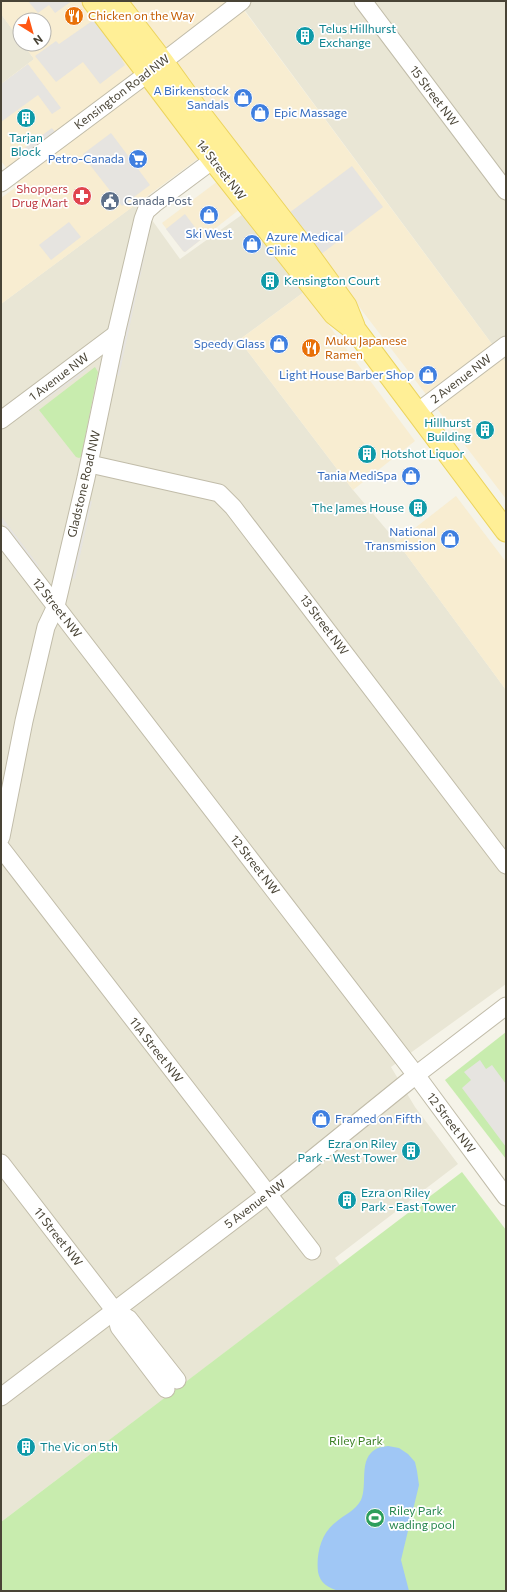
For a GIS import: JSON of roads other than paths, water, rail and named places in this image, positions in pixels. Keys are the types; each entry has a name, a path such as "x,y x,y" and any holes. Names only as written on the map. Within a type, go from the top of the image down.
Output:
{"main road":[{"name":"14 Street NW","path":"93,1 155,68 199,112 304,248 346,306 357,332 416,413 506,531"},
{"name":"14 Street NW","path":"116,1 155,68 213,160 334,314 357,332"}],"street":[{"name":"Kensington Road NW","path":"2,180 155,68 242,1"},
{"name":"15 Street NW","path":"363,1 506,191"},
{"name":"Gladstone Road NW","path":"1,837 24,721 45,633 56,606 90,464 116,334 143,219 146,211 213,160"},
{"name":"1 Avenue NW","path":"1,420 116,334"},
{"name":"2 Avenue NW","path":"416,413 506,345"},
{"name":"13 Street NW","path":"90,464 219,493 233,507 506,865"},
{"name":"12 Street NW","path":"1,535 416,1075 506,1196"},
{"name":"11A Street NW","path":"1,848 312,1251"},
{"name":"5 Avenue NW","path":"1,1398 268,1194 416,1075 506,1006"},
{"name":"11 Street NW","path":"1,1163 115,1311 129,1319 171,1385"}],"water":[{"name":"Riley Park wading pool","path":"388,1446 399,1448 408,1454 415,1462 417,1471 419,1485 401,1560 409,1591 335,1590 328,1587 323,1582 318,1572 319,1551 323,1538 339,1519 359,1504 363,1494 365,1465 370,1453 377,1448"}],"place":[{"name":"Chicken on the Way","path":"74,16"},
{"name":"Telus Hillhurst Exchange","path":"305,36"},
{"name":"A Birkenstock Sandals","path":"243,98"},
{"name":"Epic Massage","path":"260,113"},
{"name":"Tarjan Block","path":"26,118"},
{"name":"Petro-Canada","path":"138,159"},
{"name":"Shoppers Drug Mart","path":"82,196"},
{"name":"Canada Post","path":"110,201"},
{"name":"Ski West","path":"209,215"},
{"name":"Azure Medical Clinic","path":"252,244"},
{"name":"Kensington Court","path":"270,281"},
{"name":"Speedy Glass","path":"279,344"},
{"name":"Muku Japanese Ramen","path":"311,348"},
{"name":"Light House Barber Shop","path":"428,375"},
{"name":"Hillhurst Building","path":"485,430"},
{"name":"Hotshot Liquor","path":"367,454"},
{"name":"Tania MediSpa","path":"411,476"},
{"name":"The James House","path":"418,508"},
{"name":"National Transmission","path":"450,539"},
{"name":"Framed on Fifth","path":"321,1119"},
{"name":"Ezra on Riley Park - West Tower","path":"411,1151"},
{"name":"Ezra on Riley Park - East Tower","path":"347,1200"},
{"name":"The Vic on 5th","path":"26,1447"},
{"name":"Riley Park wading pool","path":"375,1518"}],"park label":[{"name":"Riley Park","path":"356,1441"}]}
